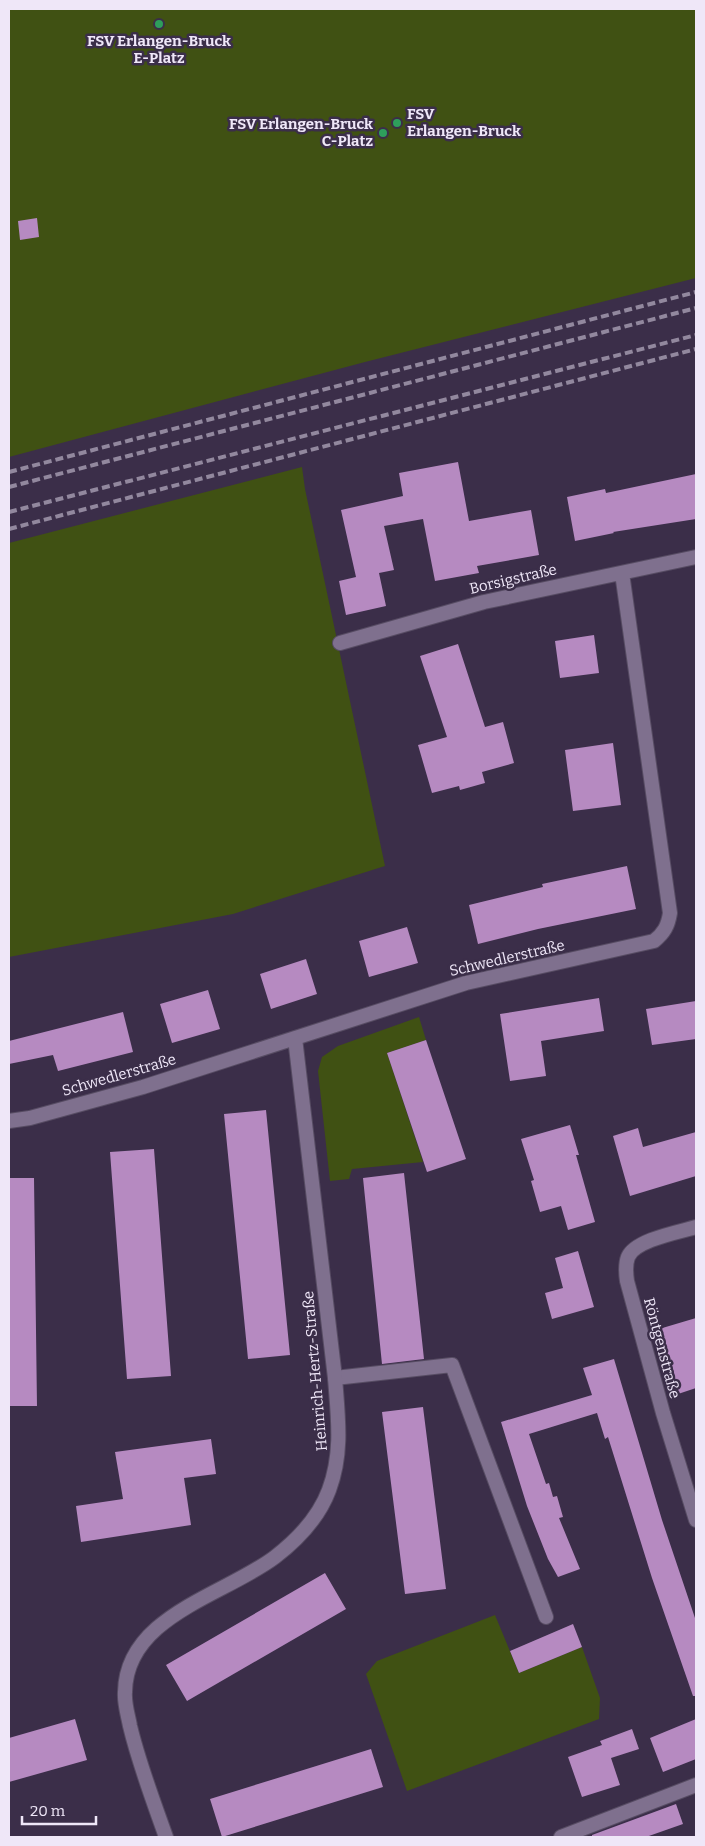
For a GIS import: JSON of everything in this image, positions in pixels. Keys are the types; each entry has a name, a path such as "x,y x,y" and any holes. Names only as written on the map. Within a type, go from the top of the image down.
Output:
{"street":[{"name":"Borsigstraße","path":"340,643 484,602 696,557"},
{"name":"Schwedlerstraße","path":"9,1121 30,1118 143,1087 466,983 654,940 666,929 670,913 622,572"},
{"name":"Heinrich-Hertz-Straße","path":"166,1837 137,1752 126,1708 125,1682 131,1662 139,1647 158,1626 274,1558 308,1526 329,1491 338,1459 340,1434 335,1378 295,1038"},
{"name":"Röntgenstraße","path":"696,1227 639,1245 628,1256 626,1272 662,1413 696,1520"},
{"path":"335,1378 452,1365 546,1618"},
{"path":"561,1837 696,1785"}],"green space":[{"name":"FSV Erlangen-Bruck","path":"9,9 696,9 696,278 365,362 9,457"},
{"path":"302,467 305,489 385,866 233,914 9,957 9,543"},
{"path":"419,1017 426,1040 387,1053 423,1162 352,1169 349,1179 330,1181 318,1071 322,1057 338,1046"},
{"path":"495,1615 519,1673 582,1647 600,1698 599,1719 407,1791 366,1674 377,1661"}],"building":[{"path":"37,218 39,237 20,240 18,221"},
{"path":"458,462 469,521 531,510 539,555 477,566 479,573 435,581 423,519 384,526 394,570 379,573 386,606 346,615 339,581 356,577 341,510 403,496 399,473"},
{"path":"696,474 696,519 613,532 575,541 567,497 605,489 606,493"},
{"path":"594,635 599,673 560,678 555,641"},
{"path":"458,644 485,727 503,722 514,763 482,772 485,783 460,790 459,786 432,793 418,745 447,737 420,656"},
{"path":"613,743 621,805 573,811 565,750"},
{"path":"627,866 636,909 538,929 478,944 469,905 543,887 542,884"},
{"path":"407,927 418,963 369,977 359,941"},
{"path":"306,959 317,994 271,1009 260,974"},
{"path":"208,990 220,1029 172,1043 160,1004"},
{"path":"599,998 604,1031 541,1041 546,1076 510,1081 500,1014"},
{"path":"696,1001 696,1039 652,1045 646,1009"},
{"path":"123,1012 133,1052 58,1071 53,1055 9,1064 9,1041"},
{"path":"426,1040 466,1159 427,1172 387,1053"},
{"path":"266,1110 290,1355 248,1359 224,1114"},
{"path":"570,1125 579,1155 576,1155 595,1222 568,1230 561,1206 540,1212 531,1181 534,1180 521,1139"},
{"path":"638,1128 643,1147 696,1132 696,1176 630,1196 613,1136"},
{"path":"154,1149 171,1376 127,1379 110,1152"},
{"path":"404,1173 424,1359 382,1364 363,1178"},
{"path":"9,1178 34,1178 37,1406 9,1406"},
{"path":"578,1251 594,1307 552,1319 545,1293 563,1288 555,1258"},
{"path":"696,1318 696,1388 678,1394 659,1329"},
{"path":"614,1359 662,1520 696,1621 696,1696 693,1696 652,1578 608,1437 605,1439 597,1413 529,1434 546,1484 549,1483 553,1497 557,1496 563,1517 559,1518 580,1569 558,1577 548,1559 527,1506 501,1422 592,1395 583,1368"},
{"path":"423,1407 446,1589 405,1594 382,1412"},
{"path":"211,1439 216,1474 184,1478 191,1525 81,1542 76,1506 123,1499 115,1452"},
{"path":"325,1573 346,1609 187,1701 166,1665"},
{"path":"573,1624 582,1647 519,1673 510,1651"},
{"path":"75,1719 87,1760 9,1782 9,1738"},
{"path":"696,1719 696,1759 663,1772 650,1738"},
{"path":"632,1729 639,1749 611,1758 620,1785 582,1797 568,1757 602,1745 600,1741"},
{"path":"371,1749 383,1787 222,1837 210,1799"},
{"path":"676,1804 683,1824 646,1837 592,1837 592,1835"}],"railway":[{"path":"9,472 696,292"},
{"path":"9,487 696,308"},
{"path":"9,512 696,335"},
{"path":"9,529 696,349"}],"place":[{"name":"FSV Erlangen-Bruck E-Platz","path":"159,24"},
{"name":"FSV Erlangen-Bruck","path":"397,123"},
{"name":"FSV Erlangen-Bruck C-Platz","path":"383,133"}]}
